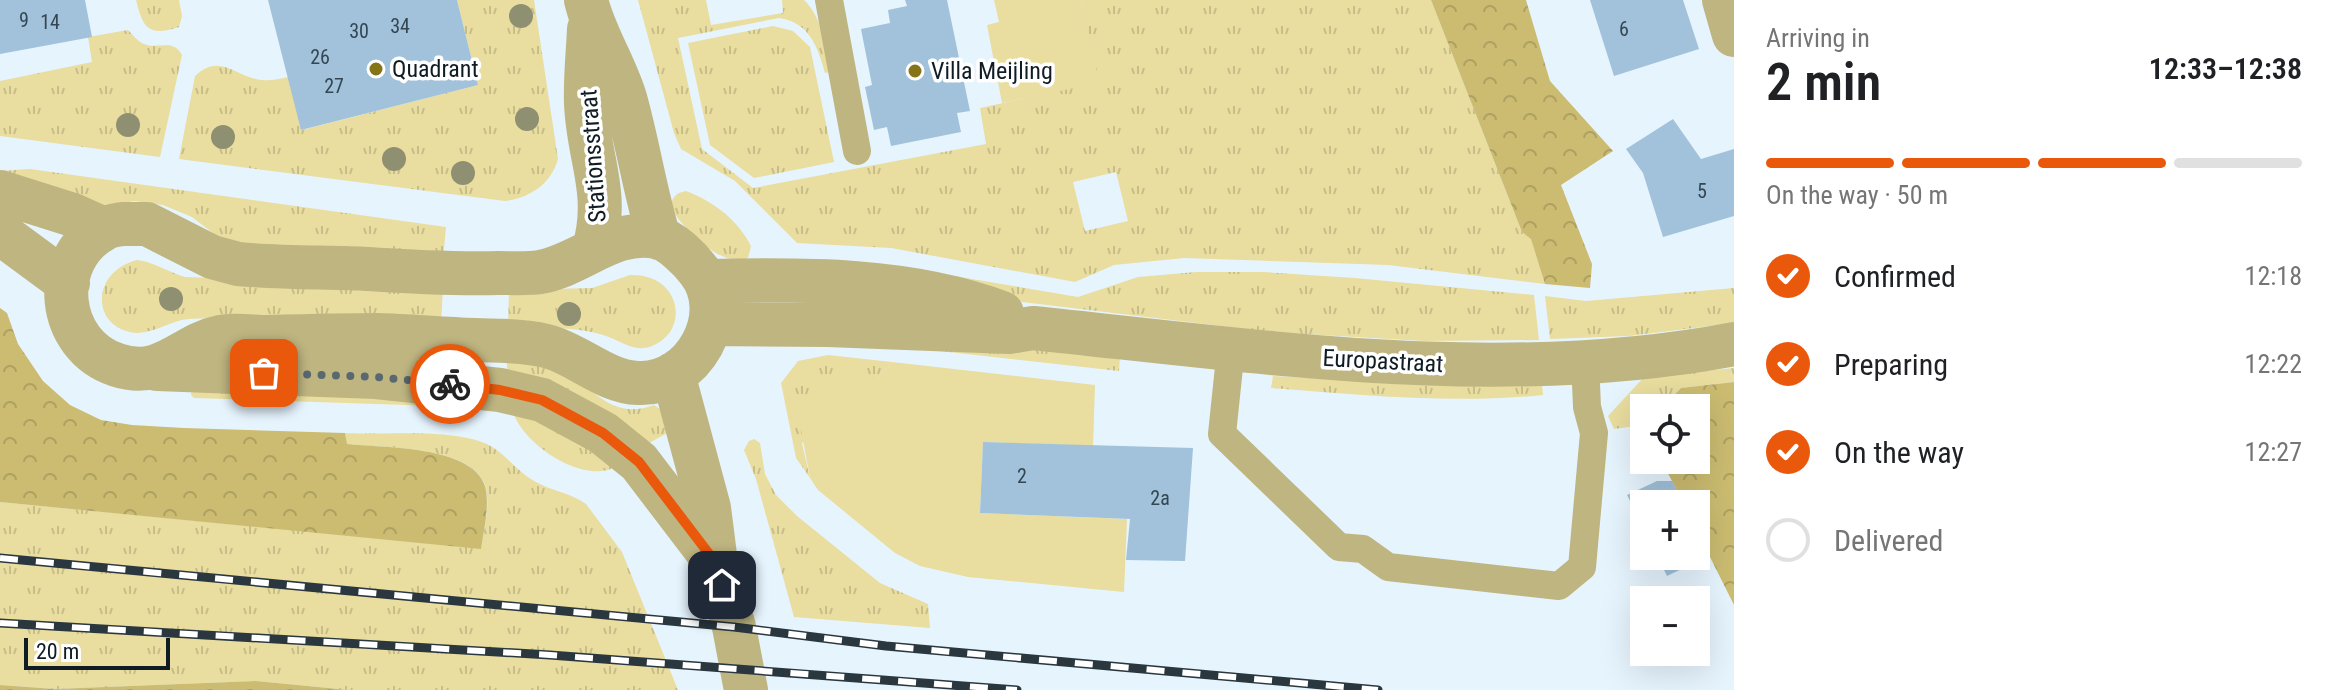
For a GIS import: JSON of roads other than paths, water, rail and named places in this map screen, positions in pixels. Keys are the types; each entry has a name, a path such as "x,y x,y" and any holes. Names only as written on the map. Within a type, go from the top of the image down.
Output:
{"street":[{"path":"1724,0 1734,35"},
{"name":"Stationsstraat","path":"588,7 624,97 659,238"},
{"name":"Stationsstraat","path":"588,7 586,104 599,182 601,223 594,249"},
{"path":"0,192 73,215 104,229"},
{"path":"152,369 219,337 378,335 546,345 617,380 636,384 658,383 695,355 706,339 714,307 707,281 692,262 659,238 624,238 594,249 571,264 539,272 453,274 238,264 212,257 147,224 123,224 104,229 77,255 68,283 70,323 81,341 100,357 118,366 152,369 376,377 500,390 542,400 603,433 639,462 716,563"},
{"path":"0,233 68,283"},
{"name":"Europastraat","path":"707,281 830,282 913,290 988,308 1033,328"},
{"name":"Europastraat","path":"711,324 1009,332 1033,328 1290,355 1448,365 1585,361 1692,352 1734,344"},
{"path":"673,374 709,508 716,563 734,627 746,690"}],"lane":[{"path":"829,0 857,151"},
{"path":"1231,348 1222,434 1339,547 1363,549 1388,567 1559,586 1582,567 1594,433 1587,407 1585,361"}],"railway":[{"path":"0,558 734,627 886,646 1378,690"},
{"path":"0,623 550,655 1017,690"}],"place":[{"name":"Quadrant","path":"376,69"},
{"name":"Villa Meijling","path":"915,71"}]}
